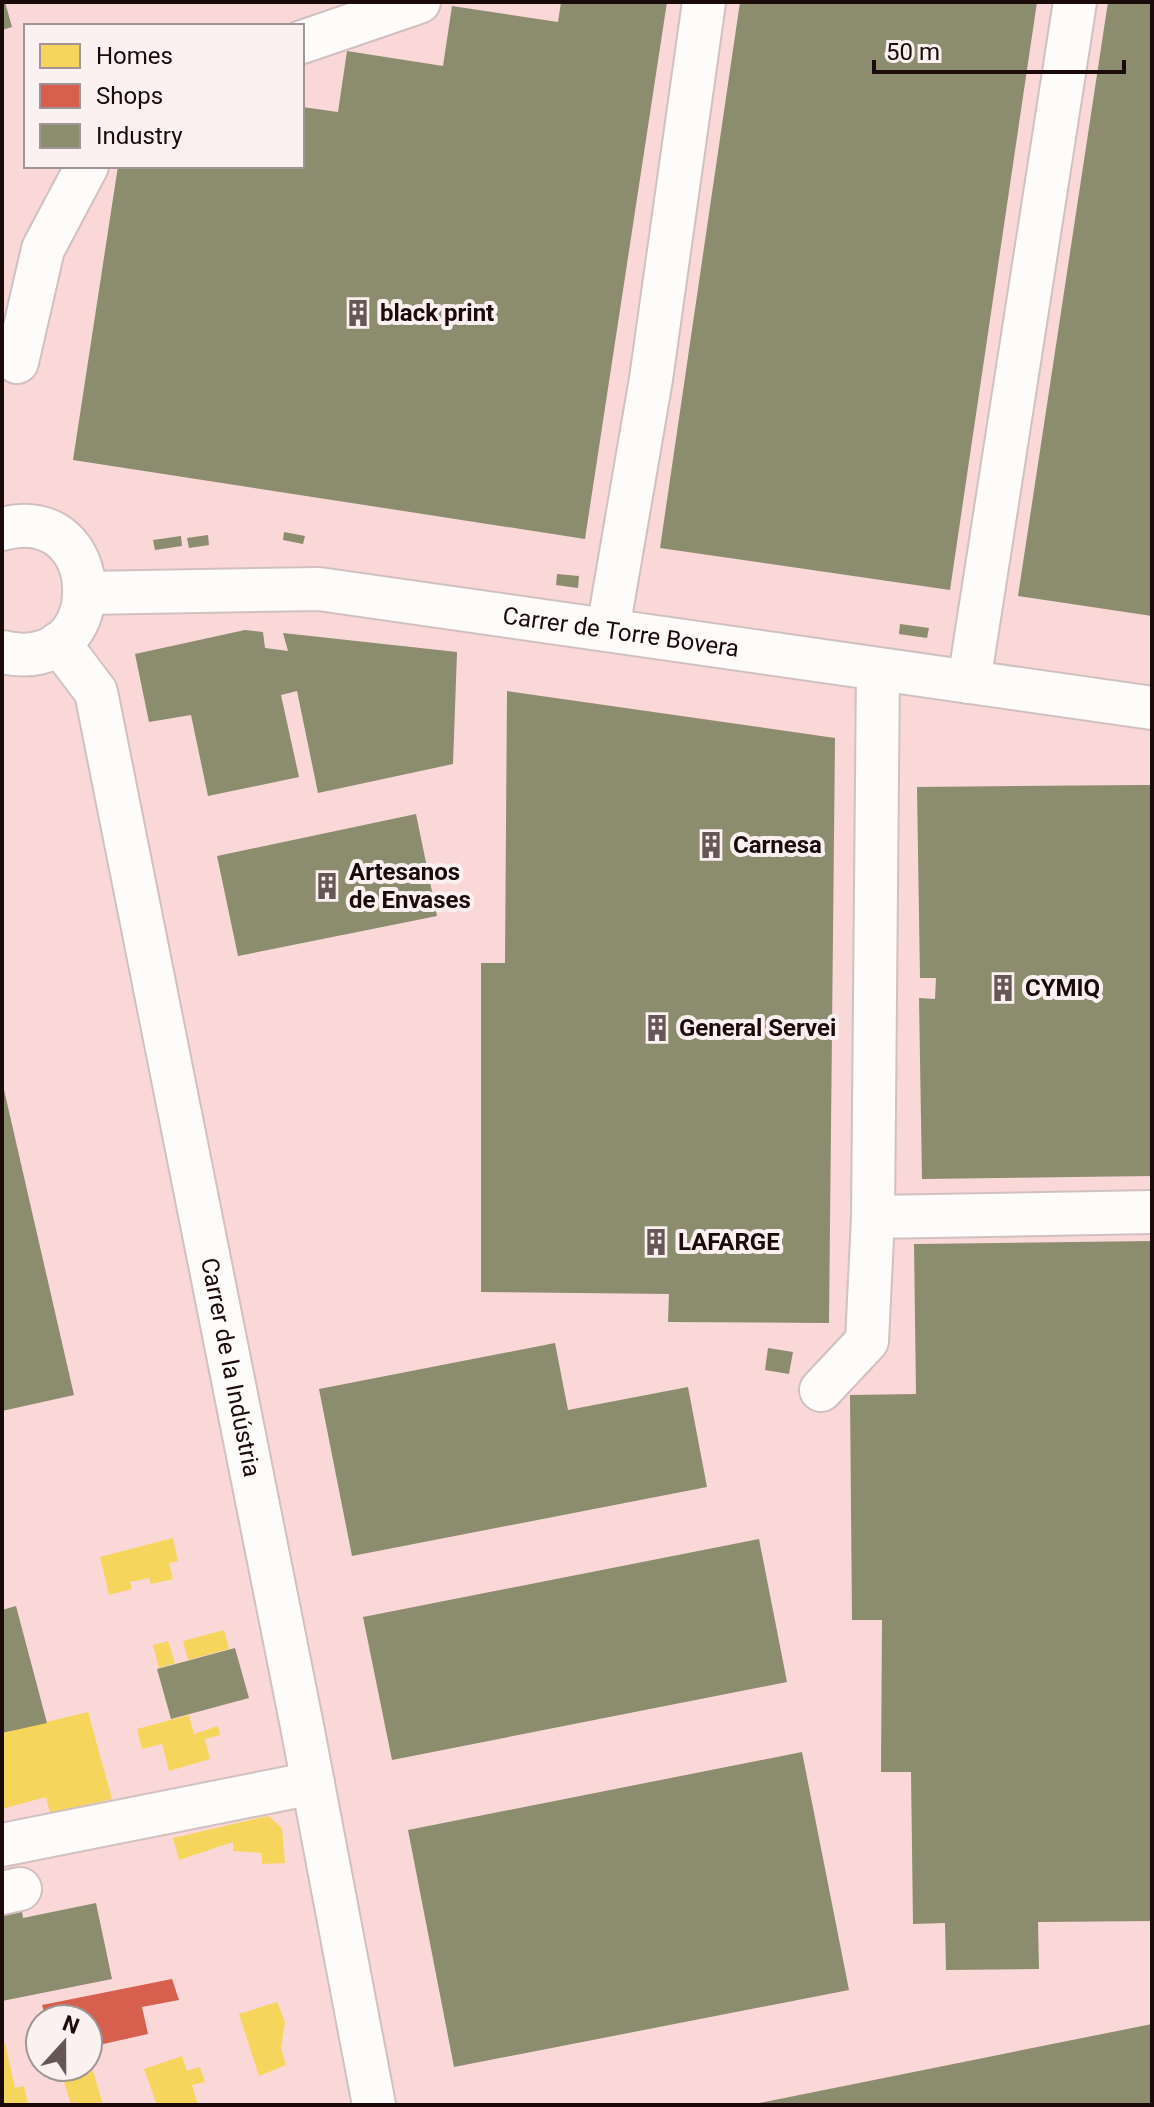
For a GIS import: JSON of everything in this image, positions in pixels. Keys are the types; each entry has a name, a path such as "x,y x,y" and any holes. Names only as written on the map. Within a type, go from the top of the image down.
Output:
{"street":[{"path":"304,41 419,2"},
{"path":"608,629 651,379 704,2"},
{"path":"969,682 1075,2"},
{"path":"17,362 43,249 86,168"},
{"path":"2,529 33,527 55,535 78,560 86,593 81,616 59,643 27,655 2,652"},
{"name":"Carrer de Torre Bovera","path":"86,593 319,589 1152,708"},
{"name":"Carrer de la Indústria","path":"59,643 96,692 374,2105"},
{"path":"821,1390 867,1341 873,1217 878,669"},
{"path":"873,1217 1152,1212"},
{"path":"2,1845 313,1783"}],"shaded area":[{"path":"2,2 1152,2 1152,2105 2,2105"}],"building: Homes":[{"path":"173,1538 178,1561 169,1563 173,1579 151,1584 149,1578 130,1582 132,1589 109,1595 100,1557"},
{"path":"224,1630 229,1649 188,1660 183,1641"},
{"path":"168,1641 175,1663 159,1668 153,1645"},
{"path":"88,1712 112,1799 50,1813 46,1797 2,1809 2,1733"},
{"path":"189,1715 194,1734 218,1726 220,1735 205,1739 210,1759 169,1771 162,1744 142,1749 137,1729"},
{"path":"268,1816 282,1828 285,1863 262,1864 262,1853 233,1851 233,1842 179,1860 173,1838"},
{"path":"277,2002 285,2022 281,2048 286,2065 259,2076 239,2014"},
{"path":"5,2043 15,2088 24,2086 28,2105 2,2105 2,2044"},
{"path":"182,2056 187,2071 200,2067 205,2082 192,2085 198,2105 157,2105 144,2069"},
{"path":"64,2083 97,2083 103,2105 71,2105"}],"building: Shops":[{"path":"172,1979 179,2000 142,2007 148,2034 104,2044 104,2003 52,2003"}],"building: Industry":[{"path":"2,2 5,2 12,27 2,30"},
{"name":"black print","path":"561,2 667,2 585,539 73,460 118,168 304,168 304,107 338,112 347,51 443,66 452,6 558,22"},
{"path":"740,2 1037,2 950,590 660,548"},
{"path":"1108,2 1152,2 1152,616 1018,596"},
{"path":"284,532 305,536 303,544 283,540"},
{"path":"208,535 209,545 189,548 187,538"},
{"path":"181,536 182,546 155,550 153,540"},
{"path":"557,574 579,576 578,588 556,585"},
{"path":"900,624 929,628 927,638 899,634"},
{"path":"245,630 263,632 265,648 288,651 283,633 457,652 453,764 318,793 297,691 281,695 299,777 208,796 191,715 149,722 135,654"},
{"path":"507,691 835,738 829,1323 668,1322 669,1294 481,1292 481,963 505,963"},
{"name":"CYMIQ","path":"1152,785 1152,1176 922,1179 919,998 935,999 936,978 920,978 917,787"},
{"name":"Artesanos de Envases","path":"416,814 437,916 238,956 217,856"},
{"path":"2,1081 74,1395 2,1411"},
{"path":"1152,1241 1152,1921 1038,1922 1039,1969 946,1970 945,1923 913,1924 911,1772 881,1772 882,1620 852,1620 850,1395 916,1394 914,1244"},
{"path":"555,1343 568,1410 688,1387 707,1487 352,1556 319,1389"},
{"path":"768,1348 793,1352 789,1374 765,1370"},
{"path":"759,1539 787,1682 392,1760 363,1617"},
{"path":"16,1606 47,1723 2,1733 2,1610"},
{"path":"235,1648 249,1698 171,1719 157,1669"},
{"path":"802,1752 849,1990 454,2067 408,1830"},
{"path":"96,1903 112,1979 2,2001 2,1915 22,1911 23,1918"},
{"path":"1152,2024 1152,2105 754,2105 754,2104"}],"place":[{"name":"black print","path":"358,313"},
{"name":"Carnesa","path":"711,845"},
{"name":"Artesanos de Envases","path":"327,886"},
{"name":"CYMIQ","path":"1003,988"},
{"name":"General Servei","path":"657,1028"},
{"name":"LAFARGE","path":"656,1242"}]}
